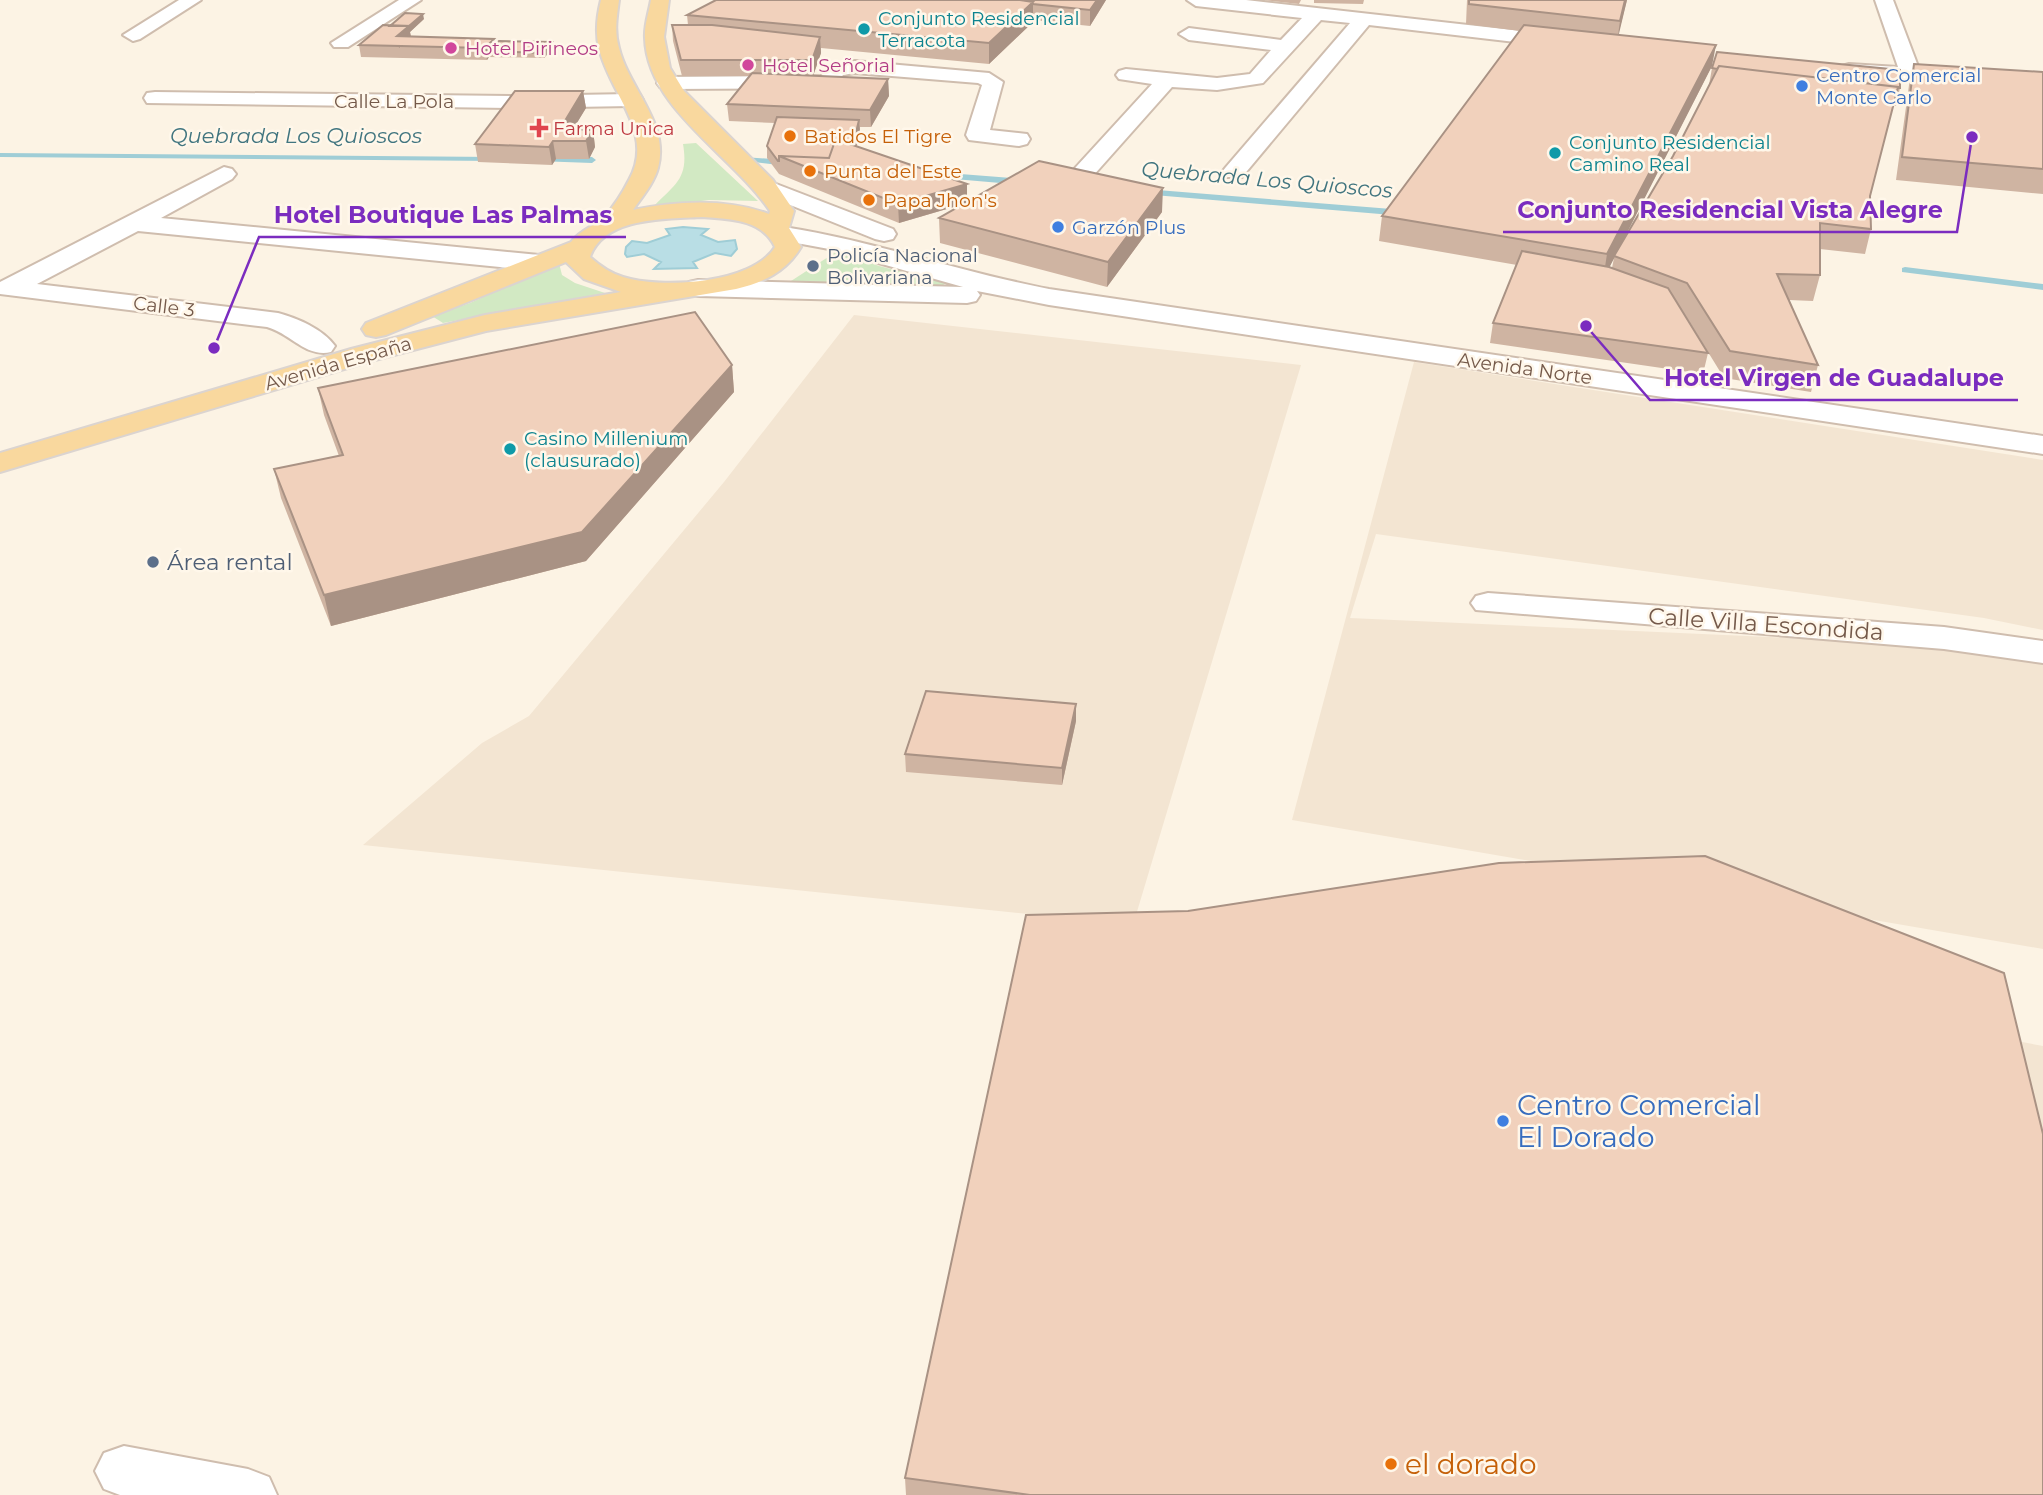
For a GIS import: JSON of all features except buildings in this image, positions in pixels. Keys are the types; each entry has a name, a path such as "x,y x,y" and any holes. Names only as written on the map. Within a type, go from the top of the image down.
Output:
{"main road":[{"path":"610,0 606,12 609,56 649,137 647,167 612,224"},
{"path":"578,247 577,259 584,270 600,279 642,288 691,289 733,282 761,272 780,260 788,247 781,231 782,211 771,189 692,118 667,83 657,58 655,39 655,17 660,0"},
{"path":"612,224 639,216 702,209 759,218 781,231"},
{"name":"Avenida España","path":"0,441 394,324 578,247 590,235 612,224"},
{"name":"Avenida España","path":"0,463 361,355 485,323 691,289"}],"street":[{"path":"133,35 192,0"},
{"path":"341,43 412,0"},
{"path":"1196,0 1591,44"},
{"path":"1884,0 1910,75"},
{"path":"1126,75 1224,84 1256,79 1316,14"},
{"path":"1234,172 1363,20"},
{"path":"1189,34 1284,46"},
{"path":"667,83 823,82 829,80 836,70 855,67 982,77 993,82 977,135 1019,139"},
{"path":"1835,69 2043,84"},
{"path":"1084,172 1167,80"},
{"name":"Calle La Pola","path":"155,98 342,110 637,110"},
{"path":"148,119 321,118 342,110"},
{"path":"4,288 224,174"},
{"path":"771,189 853,224 1000,275 1049,297"},
{"path":"134,223 539,263"},
{"name":"Avenida Norte","path":"781,231 978,283 1049,297 2043,445"},
{"name":"Calle 3","path":"4,288 268,319 287,324 321,346"},
{"name":"Avenida Norte","path":"691,289 1049,297"},
{"name":"Calle Villa Escondida","path":"1488,603 1944,638 2043,652"},
{"path":"124,1471 248,1495"}],"shaded area":[{"path":"854,315 1301,365 1133,925 363,845 482,743 529,716 724,482"},
{"path":"1414,362 2043,460 2043,630 1984,618 1376,534 1350,618 1986,647 2043,661 2043,949 1292,820"},
{"path":"2017,1041 2043,1046 2043,1201"}],"green space":[{"path":"696,143 758,201 709,200 653,207 674,186 682,173 683,144"},
{"path":"839,250 879,266 946,283 941,287 791,281"},
{"path":"559,263 562,275 575,283 605,293 443,323 432,316 470,303"}],"water":[{"path":"666,229 708,229 701,235 718,242 735,240 737,249 731,256 715,253 693,262 697,268 654,269 661,262 644,254 627,257 625,254 626,247 632,241 647,243 670,235"}],"waterway":[{"name":"Quebrada Los Quioscos","path":"0,155 496,159"},
{"name":"Quebrada Los Quioscos","path":"537,159 592,160"},
{"name":"Quebrada Los Quioscos","path":"746,159 787,163"},
{"name":"Quebrada Los Quioscos","path":"922,174 1024,182"},
{"name":"Quebrada Los Quioscos","path":"1145,192 1404,213"},
{"name":"Quebrada Los Quioscos","path":"1905,270 2043,287"}],"place":[{"name":"Conjunto Residencial Terracota","path":"864,29"},
{"name":"Hotel Pirineos","path":"451,48"},
{"name":"Hotel Señorial","path":"748,65"},
{"name":"Centro Comercial Monte Carlo","path":"1802,86"},
{"name":"Farma Unica","path":"539,128"},
{"name":"Batidos El Tigre","path":"790,136"},
{"name":"Conjunto Residencial Vista Alegre","path":"1972,137"},
{"name":"Conjunto Residencial Camino Real","path":"1555,153"},
{"name":"Punta del Este","path":"810,171"},
{"name":"Papa Jhon's","path":"869,200"},
{"name":"Garzón Plus","path":"1058,227"},
{"name":"Policía Nacional Bolivariana","path":"813,266"},
{"name":"Hotel Virgen de Guadalupe","path":"1586,326"},
{"name":"Hotel Boutique Las Palmas","path":"214,348"},
{"name":"Casino Millenium (clausurado)","path":"510,449"},
{"name":"Área rental","path":"153,562"},
{"name":"Centro Comercial El Dorado","path":"1503,1121"},
{"name":"el dorado","path":"1391,1464"}]}
